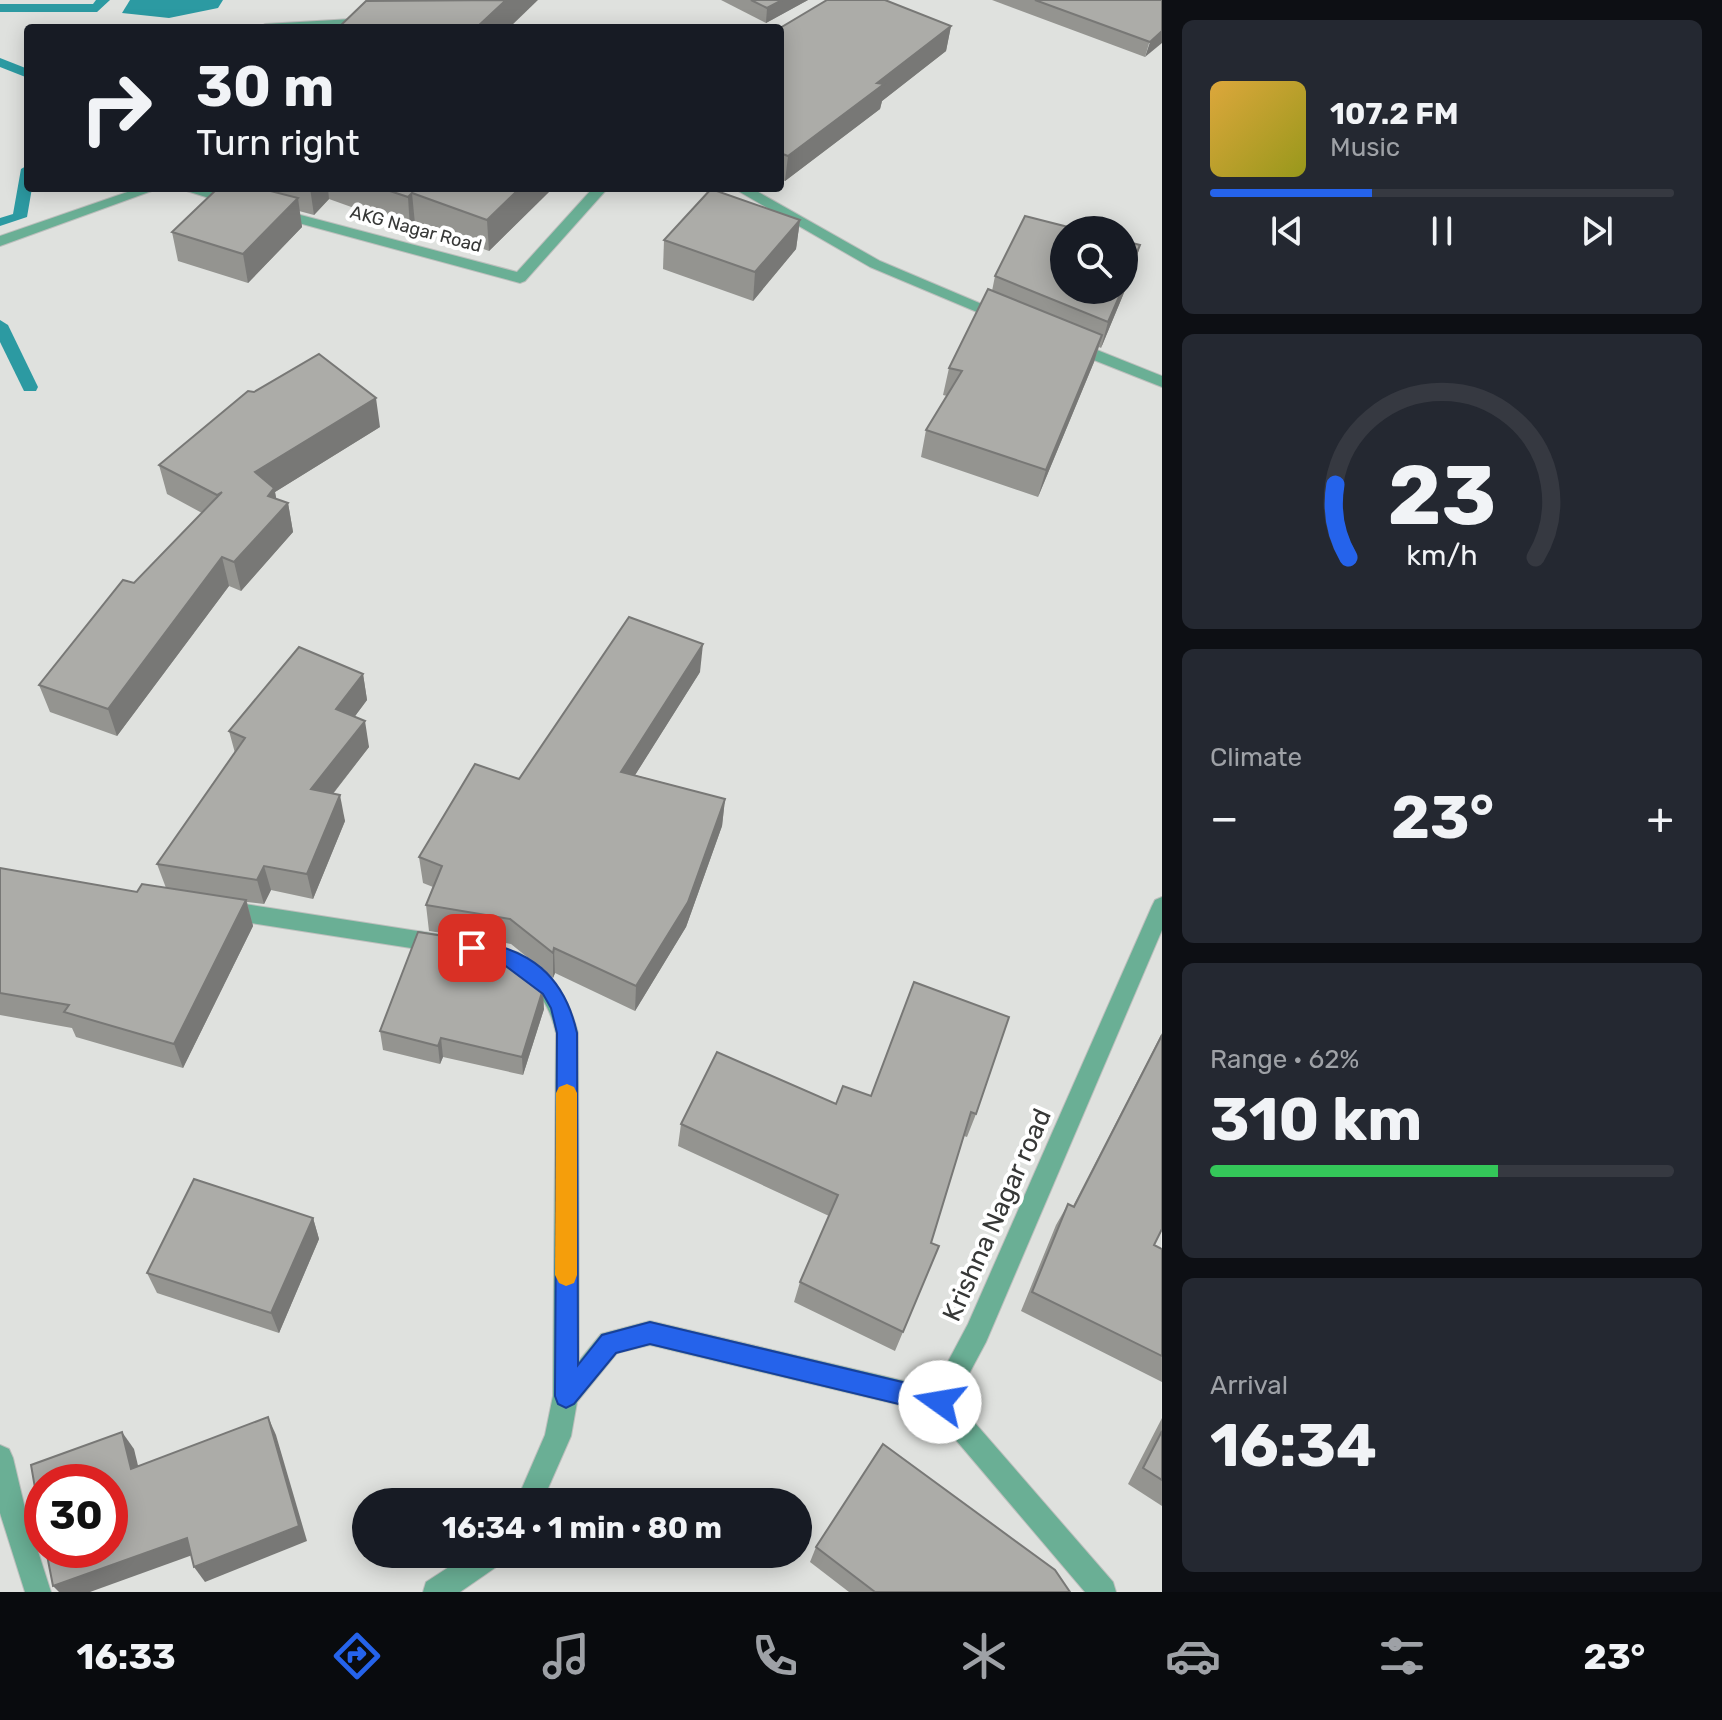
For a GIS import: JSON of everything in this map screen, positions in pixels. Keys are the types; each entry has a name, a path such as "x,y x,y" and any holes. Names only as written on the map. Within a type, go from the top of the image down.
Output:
{"street":[{"path":"342,24 380,22"},
{"path":"0,241 141,192"},
{"name":"AKG Nagar Road","path":"199,192 520,278 597,192"},
{"path":"747,192 875,264 1018,323"},
{"path":"1062,341 1162,382"},
{"path":"204,906 503,953 550,988 561,1006 567,1033 566,1396 558,1436 535,1488"},
{"name":"Krishna Nagar road","path":"940,1402 977,1333 1155,941 1162,906"},
{"path":"566,1396 610,1343 650,1333 940,1402 1103,1592"},
{"path":"0,1458 14,1517 38,1592"},
{"path":"436,1592 472,1568"}],"water":[{"path":"130,0 223,0 218,8 169,18 122,13"}],"building":[{"path":"506,0 480,24 342,24 366,1"},
{"path":"751,0 782,0 767,8"},
{"path":"827,0 885,0 951,26 877,83 884,84 788,156 784,154 784,26"},
{"path":"1035,0 1162,0 1162,31 1150,42"},
{"path":"214,192 275,192 298,198 243,254 172,232"},
{"path":"393,192 516,192 487,220 412,193 408,197"},
{"path":"708,192 720,192 800,220 755,272 664,240"},
{"path":"1025,216 1050,222 1050,298 995,276"},
{"path":"988,289 1102,335 1046,470 926,430 962,371 949,368"},
{"path":"1064,304 1116,304 1108,322"},
{"path":"319,354 376,398 255,472 274,488 268,496 288,503 234,562 222,557 108,709 39,685 123,580 134,583 222,492 217,495 159,465 248,391 254,392"},
{"path":"629,617 703,644 621,772 725,799 688,902 636,986 554,948 553,953 510,919 426,905 442,866 419,857 475,764 519,779"},
{"path":"299,647 363,674 336,709 365,721 311,789 340,795 307,874 264,866 257,880 157,864 245,738 229,731"},
{"path":"0,868 137,892 142,884 246,900 174,1044 64,1012 69,1005 0,993"},
{"path":"418,932 495,944 532,974 543,989 522,1057 441,1038 438,1046 380,1031"},
{"path":"914,982 1009,1017 976,1114 971,1112 931,1243 939,1246 903,1332 800,1282 838,1195 681,1124 717,1052 836,1104 843,1086 871,1096"},
{"path":"1162,1035 1162,1229 1154,1245 1162,1249 1162,1356 1032,1292 1068,1204 1074,1207"},
{"path":"194,1179 313,1218 271,1313 147,1273"},
{"path":"268,1417 299,1526 194,1567 187,1538 128,1559 128,1464 34,1464 122,1432 131,1469"},
{"path":"1162,1431 1162,1480 1143,1468"},
{"path":"883,1444 1055,1570 1070,1592 875,1592 816,1547"},
{"path":"50,1568 103,1568 53,1586"}],"waterway":[{"path":"0,8 97,8 103,0"},
{"path":"0,62 24,72"},
{"path":"0,222 20,217 24,192"},
{"path":"0,325 30,387"}],"slow traffic":[{"path":"566,1275 567,1093"}],"route":[{"path":"472,948 503,953 550,988 561,1006 567,1033 566,1396 610,1343 650,1333 940,1402"}]}
